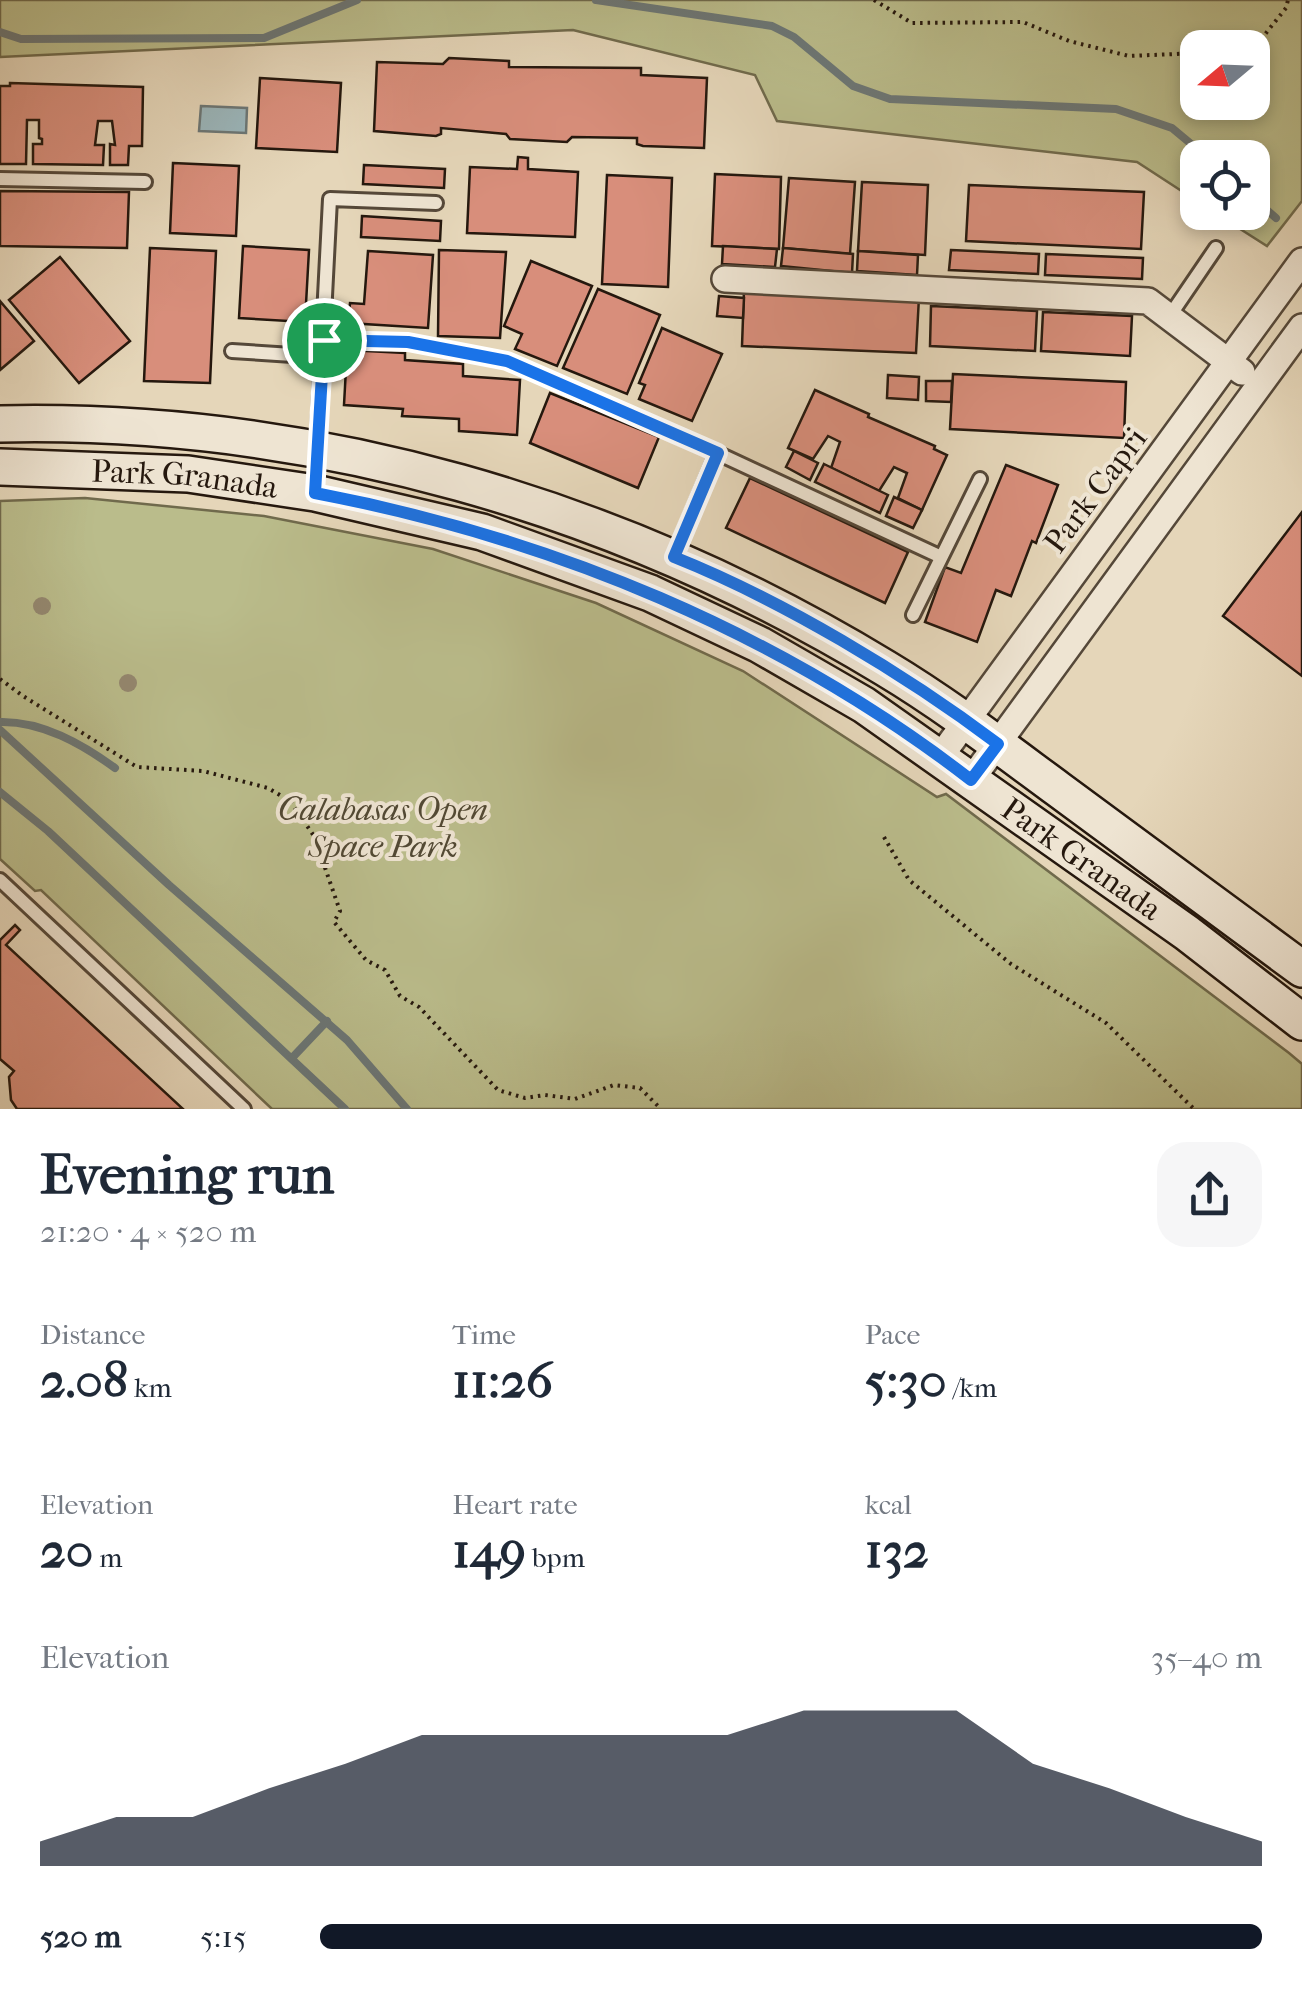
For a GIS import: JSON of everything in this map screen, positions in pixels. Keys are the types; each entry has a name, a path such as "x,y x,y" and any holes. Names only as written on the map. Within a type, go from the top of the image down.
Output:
{"street":[{"name":"Park Capri","path":"940,757 1302,261"},
{"path":"725,279 1148,302 1258,384"},
{"path":"971,780 1302,326"},
{"name":"Park Granada","path":"0,424 111,425 252,439 393,464 526,500 674,557 810,624 965,720 1293,989"},
{"name":"Park Granada","path":"0,468 188,474 315,493 482,532 650,593 760,644 864,705 1187,933 1293,989"}],"lane":[{"path":"0,179 145,182"},
{"path":"315,493 330,199 436,202"},
{"path":"1169,317 1216,248"},
{"path":"324,340 408,342 507,361 940,556"},
{"path":"232,351 323,357"},
{"path":"674,557 718,453"},
{"path":"913,614 980,478"},
{"path":"0,880 244,1109"}],"path":[{"path":"874,0 912,23 1024,22 1069,41 1129,56 1180,55"},
{"path":"1268,30 1288,0"},
{"path":"0,678 137,767 203,771 268,788 290,801 314,836 335,890 340,912 334,922 339,931 366,960 385,970 400,996 419,1007 498,1090 525,1098 574,1099 614,1084 640,1088 661,1109"},
{"path":"884,837 909,880 1010,964 1106,1024 1194,1109"}],"green space":[{"path":"0,0 1302,0 1302,201 1267,246 1242,230 1270,230 1270,140 1180,140 1180,190 1137,162 777,121 755,75 573,30 0,57"},
{"name":"Calabasas Open Space Park","path":"85,498 264,516 433,549 596,603 743,671 937,797 946,794 1289,1053 1302,1064 1302,1109 272,1109 41,890 35,891 0,859 0,501"}],"water":[{"path":"201,106 247,108 246,133 199,131"}],"building":[{"path":"449,58 509,61 509,67 641,68 641,75 707,78 704,148 643,146 637,144 637,138 572,137 567,142 510,139 506,134 441,128 441,134 436,136 374,131 377,62 443,64"},
{"path":"260,78 341,83 337,152 256,148"},
{"path":"10,83 143,87 142,146 129,146 128,165 110,165 110,144 115,145 112,121 98,121 95,145 104,145 103,165 33,164 33,144 42,144 42,139 39,120 27,120 26,164 0,164 0,86"},
{"path":"518,157 528,158 528,169 578,172 575,237 467,233 470,167 517,169"},
{"path":"173,163 239,166 236,236 170,233"},
{"path":"364,165 445,169 444,188 363,184"},
{"path":"715,174 781,177 779,249 712,246"},
{"path":"607,175 672,178 668,287 602,284"},
{"path":"789,178 855,182 850,254 783,248"},
{"path":"862,182 928,185 925,255 858,251"},
{"path":"969,185 1144,192 1141,249 966,241"},
{"path":"0,191 129,192 127,248 0,246"},
{"path":"362,216 441,221 440,241 361,237"},
{"path":"243,246 309,250 305,322 239,318"},
{"path":"723,246 777,249 775,267 722,264"},
{"path":"150,248 216,251 210,383 144,381"},
{"path":"783,248 853,254 852,273 781,266"},
{"path":"439,250 506,252 500,338 438,336"},
{"path":"951,250 1039,254 1038,274 949,270"},
{"path":"368,251 433,255 428,328 348,323 350,303 364,304"},
{"path":"858,251 918,255 917,275 857,271"},
{"path":"1046,254 1143,258 1142,279 1045,275"},
{"path":"60,257 130,341 79,383 9,300"},
{"path":"531,261 592,286 557,366 515,349 522,334 504,326"},
{"path":"598,289 660,315 627,394 563,368"},
{"path":"744,290 919,297 916,353 742,346"},
{"path":"719,296 744,298 743,318 717,316"},
{"path":"0,301 34,341 0,370"},
{"path":"931,306 1037,311 1035,351 930,346"},
{"path":"1043,312 1132,316 1130,356 1041,351"},
{"path":"662,328 722,354 692,421 639,399 645,385 639,383"},
{"path":"347,350 405,353 405,360 463,364 463,376 520,380 517,435 459,431 459,419 402,416 403,409 344,405"},
{"path":"953,374 1126,382 1124,438 950,429"},
{"path":"888,375 919,377 918,400 887,398"},
{"path":"926,381 952,381 951,402 926,401"},
{"path":"815,390 947,455 922,510 898,498 907,473 894,467 879,491 831,468 840,442 828,436 813,459 788,448"},
{"path":"550,393 659,437 638,488 530,443"},
{"path":"794,451 818,463 810,480 786,467"},
{"path":"824,464 888,495 880,513 815,482"},
{"path":"1006,465 1058,485 1011,596 996,590 977,642 925,622 945,567 961,573"},
{"path":"750,478 908,552 885,603 726,528"},
{"path":"894,497 922,510 913,528 886,516"},
{"path":"1302,512 1302,676 1223,616"},
{"path":"15,925 20,930 6,945 183,1109 17,1109 11,1100 9,1077 14,1071 0,1059 0,940"}],"waterway":[{"path":"0,32 21,39 264,38 357,0"},
{"path":"596,0 772,26 794,37 853,86 890,99 1116,109 1172,128 1186,140"},
{"path":"1270,213 1276,218"},
{"path":"0,722 31,725 61,736 115,768"},
{"path":"0,730 347,1040 407,1109"},
{"path":"0,792 48,831 345,1109"},
{"path":"292,1058 327,1021"}],"route":[{"path":"324,340 408,342 507,361 718,453 674,557 810,624 887,669 998,744 971,780 864,705 760,644 650,593 482,532 315,493 324,340"}]}
